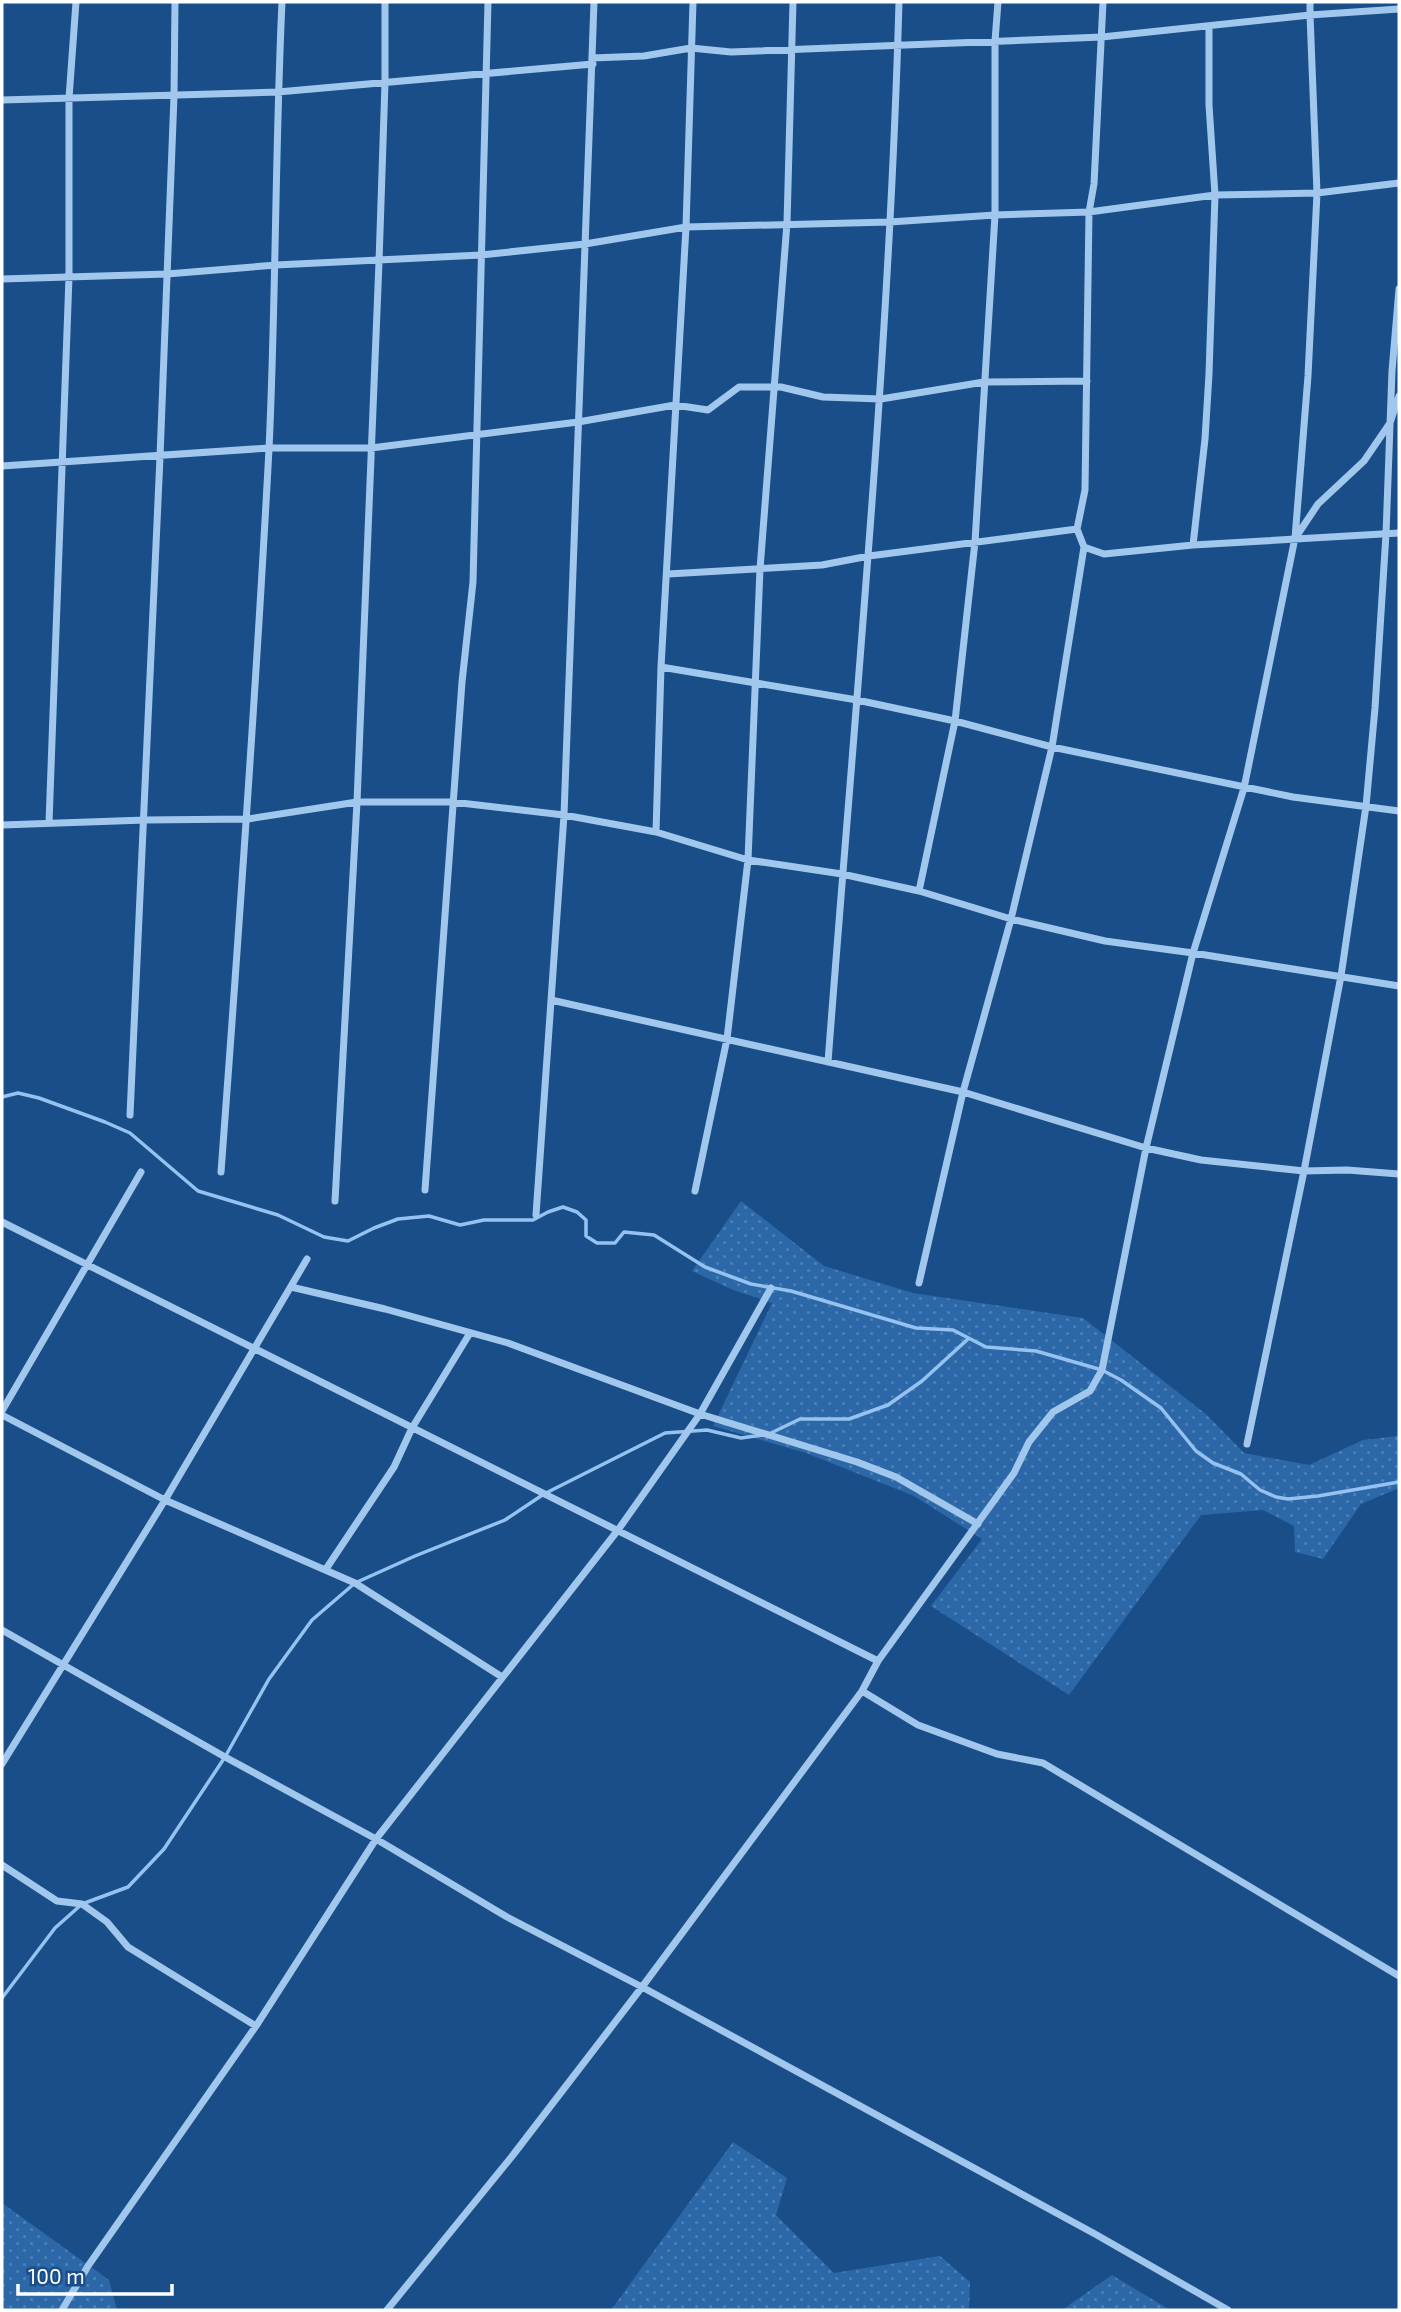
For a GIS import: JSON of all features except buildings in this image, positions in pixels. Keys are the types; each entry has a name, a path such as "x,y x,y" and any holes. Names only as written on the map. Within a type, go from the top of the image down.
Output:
{"street":[{"path":"49,822 69,277 69,98 76,2"},
{"path":"130,1115 160,457 175,2"},
{"path":"221,1172 248,819 269,448 282,2"},
{"path":"335,1201 357,802 379,262 385,2"},
{"path":"425,1190 452,802 473,582 488,2"},
{"path":"537,1214 564,815 594,2"},
{"path":"656,832 661,667 686,227 693,2"},
{"path":"695,1191 726,1039 748,860 760,569 787,223 793,2"},
{"path":"828,1062 881,399 899,2"},
{"path":"919,891 955,721 975,542 995,215 995,41 998,2"},
{"path":"919,1283 963,1092 1011,919 1052,747 1084,548 1077,529 1085,490 1090,212 1094,184 1103,2"},
{"path":"387,2310 513,2155 642,1987 862,1691 878,1661 1014,1474 1030,1442 1053,1412 1090,1391 1102,1370 1146,1148 1192,953 1244,788 1295,538 1308,376 1317,193 1310,2"},
{"path":"2,100 278,92 487,75 691,48 731,52 792,51 1102,37 1310,15 1399,9"},
{"path":"1193,545 1209,387 1214,195 1209,105 1209,27"},
{"path":"2,279 167,274 276,265 481,255 585,244 686,227 890,222 1090,212 1214,195 1317,193 1399,183"},
{"path":"1247,1444 1304,1171 1341,976 1366,806 1387,534 1392,371 1399,289"},
{"path":"2,466 269,448 371,448 578,422 675,405 708,410 739,387 774,386 823,397 881,399 984,382 1087,381"},
{"path":"1295,538 1318,504 1364,461 1390,423 1399,396"},
{"path":"668,574 822,565 869,556 1077,529"},
{"path":"1084,548 1104,554 1193,545 1399,533"},
{"path":"661,667 857,699 1052,747 1244,788 1399,811"},
{"path":"2,825 248,819 357,802 452,802 564,815 656,832 748,860 842,874 919,891 1011,919 1105,941 1399,986"},
{"path":"551,1000 963,1092 1146,1148 1201,1160 1304,1171 1347,1170 1399,1174"},
{"path":"141,1172 85,1264 2,1413 165,1500 355,1583 502,1677"},
{"path":"2,1222 878,1661"},
{"path":"2,1764 165,1500 307,1259"},
{"path":"291,1287 508,1343 700,1414 896,1476 978,1524"},
{"path":"62,2310 110,2233 256,2026 376,1839 618,1531 700,1414 771,1288"},
{"path":"326,1569 394,1467 412,1428 470,1333"},
{"path":"2,1630 63,1667 376,1839 507,1917 642,1987 1096,2234 1228,2310"},
{"path":"862,1691 918,1725 997,1754 1043,1763 1399,1976"},
{"path":"2,1865 57,1901 82,1904 107,1922 128,1947 256,2026"}],"shaded area":[{"path":"741,1201 824,1266 913,1293 1083,1318 1207,1415 1244,1453 1309,1465 1363,1440 1399,1436 1399,1488 1361,1504 1323,1559 1295,1552 1294,1526 1263,1510 1201,1515 1069,1695 931,1606 982,1539 914,1496 806,1453 713,1426 772,1303 733,1290 692,1271"},
{"path":"733,2142 787,2178 776,2215 834,2273 940,2256 970,2282 969,2310 611,2310"},
{"path":"2,2203 109,2280 117,2310 2,2310"},
{"path":"1112,2275 1170,2310 1062,2310"}],"waterway":[{"path":"2,1097 18,1093 39,1098 105,1122 130,1133 198,1191 278,1215 324,1237 348,1241 398,1219 429,1216 460,1225 484,1220 533,1220 563,1207 577,1212 586,1220 586,1236 597,1243 615,1243 624,1232 654,1235 705,1267 751,1284 791,1291 916,1328 953,1330 986,1347 1036,1351 1102,1370 1161,1408 1196,1451 1213,1463 1241,1474 1260,1490 1276,1497 1288,1499 1318,1496 1399,1482"},
{"path":"771,1433 800,1419 849,1419 888,1405 922,1381 968,1339"},
{"path":"2,1998 55,1928 82,1904 128,1887 164,1849 225,1757 269,1679 312,1620 355,1583 505,1520 544,1494 665,1433 707,1430 741,1438 763,1435"}]}
